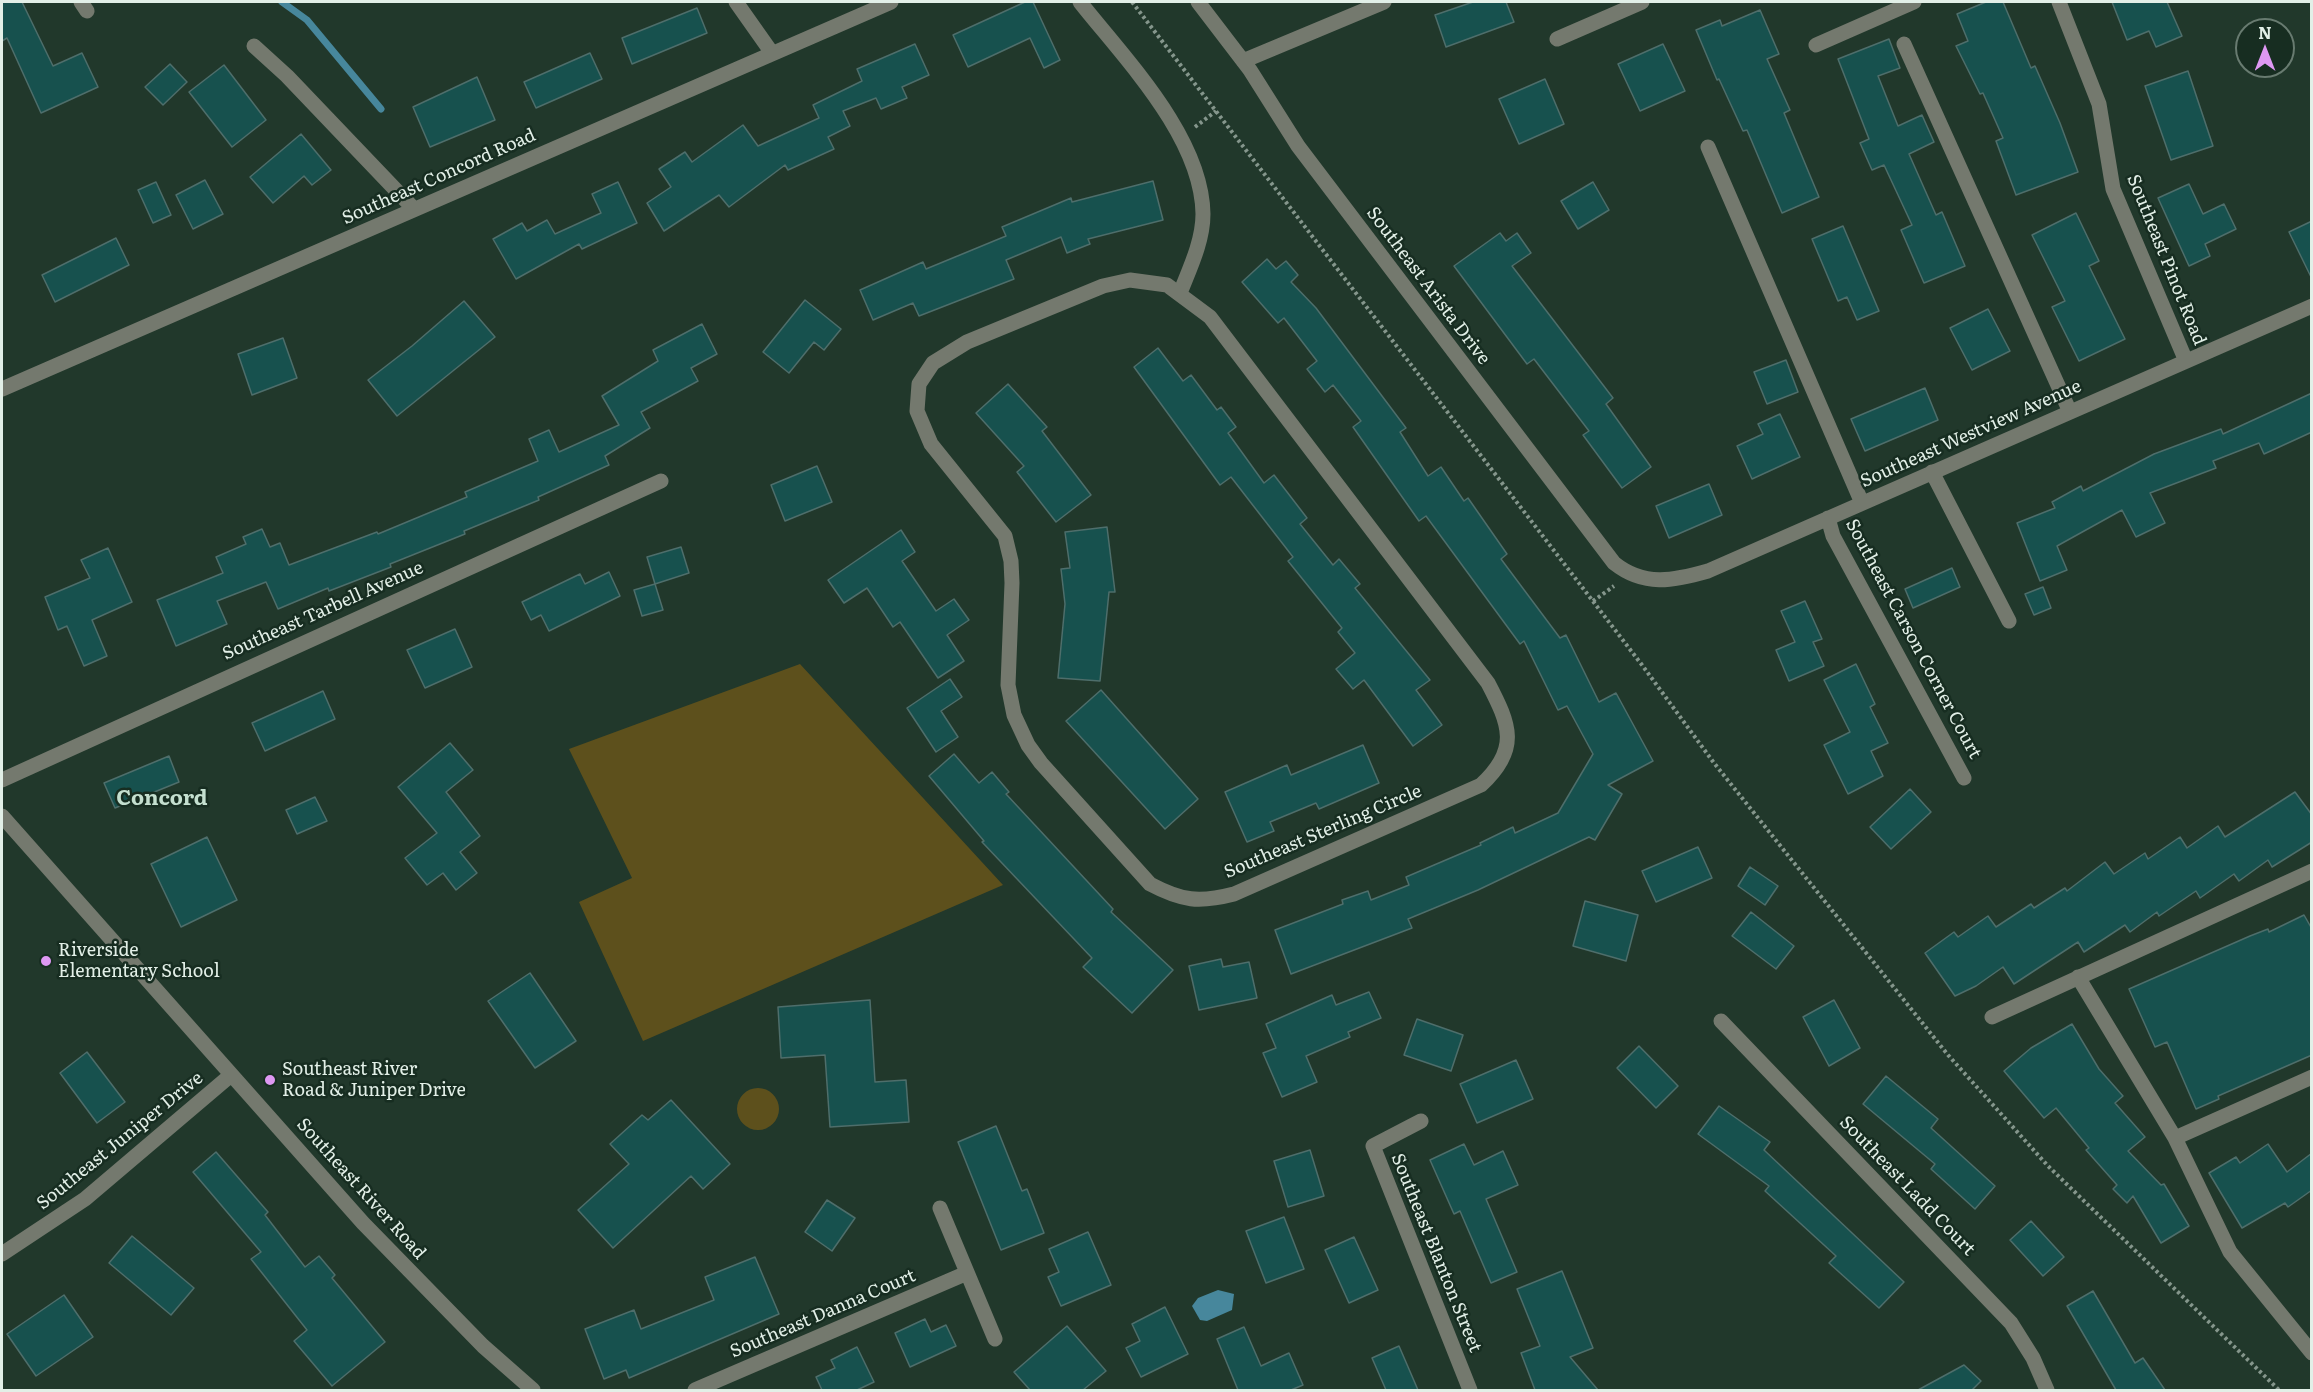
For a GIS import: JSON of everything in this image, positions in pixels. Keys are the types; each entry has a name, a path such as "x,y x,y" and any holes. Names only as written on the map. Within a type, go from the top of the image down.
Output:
{"street":[{"path":"736,2 772,53"},
{"name":"Southeast Concord Road","path":"2,389 891,2"},
{"path":"1080,2 1170,118 1197,175 1203,215 1197,250 1180,293"},
{"name":"Southeast Arista Drive","path":"1198,2 1243,61 1298,146 1614,562 1624,571 1643,579"},
{"path":"1243,61 1384,2"},
{"path":"1557,39 1642,2"},
{"path":"1816,45 1914,2"},
{"name":"Southeast Pinot Road","path":"2059,2 2099,104 2113,189 2186,361"},
{"path":"1904,44 2070,412"},
{"path":"254,46 287,76 414,209"},
{"path":"1708,147 1862,503"},
{"name":"Southeast Sterling Circle","path":"1130,280 1167,285 1180,293 1210,317 1488,683 1500,707 1506,727 1508,749 1497,770 1481,785 1234,894 1209,900 1189,900 1150,884 1041,764 1028,745 1014,715 1008,685 1012,583 1011,561 1005,536 931,444 917,411 919,384 933,363 968,342 1103,286 1130,280"},
{"name":"Southeast Westview Avenue","path":"1643,579 1658,581 1681,579 1708,571 2312,306"},
{"path":"1932,472 2009,621"},
{"name":"Southeast Tarbell Avenue","path":"2,780 661,481"},
{"name":"Southeast Carson Corner Court","path":"1828,518 1833,536 1964,778"},
{"name":"Southeast River Road","path":"2,816 408,1271 483,1347 533,1390"},
{"path":"1992,1017 2312,871"},
{"path":"2079,976 2175,1138 2230,1252 2312,1353"},
{"name":"Southeast Ladd Court","path":"1721,1021 2011,1323 2033,1358 2047,1390"},
{"name":"Southeast Juniper Drive","path":"2,1254 85,1199 231,1075"},
{"path":"2175,1138 2312,1077"},
{"name":"Southeast Blanton Street","path":"1421,1121 1373,1146 1470,1390"},
{"path":"939,1208 995,1339"},
{"name":"Southeast Danna Court","path":"695,1390 967,1273"}],"path":[{"path":"1132,2 1593,601 1714,763 1948,1055 2048,1166 2279,1390"},
{"path":"1181,138 1216,111"},
{"path":"1593,601 1618,583 1624,571"}],"shaded area":[{"path":"800,664 1003,885 643,1041 579,902 632,878 569,749"},
{"path":"758,1088 773,1094 779,1109 773,1124 758,1130 743,1124 737,1109 743,1094"}],"water":[{"path":"1218,1290 1234,1294 1232,1310 1207,1321 1200,1320 1192,1306 1198,1298"}],"building":[{"path":"2,2 22,2 53,66 82,53 98,87 41,113 7,38 2,41"},
{"path":"1025,2 1033,2 1060,60 1044,68 1030,38 968,67 953,35"},
{"path":"1473,2 1506,2 1514,22 1446,47 1435,15"},
{"path":"1986,2 2003,2 2031,68 2035,66 2078,172 2016,195 1996,141 2003,138 1983,93 1980,94 1956,46 1968,41 1957,14"},
{"path":"2112,2 2167,2 2182,36 2156,47 2149,31 2127,40"},
{"path":"697,8 707,33 632,64 622,38"},
{"path":"1760,10 1779,54 1767,59 1790,110 1784,113 1819,197 1782,213 1747,130 1743,131 1719,79 1717,80 1696,30 1720,20 1722,26"},
{"path":"1889,39 1900,68 1878,76 1898,126 1922,115 1934,142 1909,154 1936,215 1942,212 1965,266 1924,283 1901,230 1912,225 1884,165 1872,170 1860,143 1869,139 1838,59"},
{"path":"915,44 929,75 902,87 907,98 881,109 876,98 843,111 850,126 828,137 834,149 788,170 785,165 729,207 719,195 664,231 647,203 671,187 659,169 685,152 692,162 743,125 758,146 819,118 813,105 862,81 857,69"},
{"path":"1663,44 1685,91 1640,111 1618,64"},
{"path":"590,53 602,79 536,108 524,82"},
{"path":"170,64 187,82 163,105 145,87"},
{"path":"224,65 266,120 232,147 189,92"},
{"path":"2188,71 2213,146 2171,160 2145,86"},
{"path":"477,77 495,120 430,147 413,107"},
{"path":"1545,79 1564,124 1519,144 1499,99"},
{"path":"301,134 331,170 312,185 304,176 273,203 250,177"},
{"path":"205,180 223,214 193,229 176,195"},
{"path":"1153,181 1163,220 1088,239 1090,244 1067,253 1061,237 1006,260 1014,279 919,316 913,303 873,320 860,290 923,262 926,269 1006,236 1002,227 1071,198 1072,202"},
{"path":"156,182 171,215 153,223 138,190"},
{"path":"618,182 637,223 582,249 579,244 516,279 493,239 522,223 527,231 547,220 555,234 601,213 592,194"},
{"path":"1593,182 1609,210 1578,229 1561,201"},
{"path":"2189,184 2203,214 2224,204 2236,229 2205,244 2210,256 2189,266 2158,198"},
{"path":"2076,213 2099,261 2089,266 2125,339 2079,361 2052,307 2065,301 2032,235"},
{"path":"2312,221 2312,279 2289,232"},
{"path":"1843,226 1879,311 1857,320 1847,297 1838,301 1812,239"},
{"path":"1500,233 1506,241 1517,233 1531,253 1512,266 1613,398 1606,404 1651,467 1622,488 1583,435 1589,431 1534,359 1527,364 1454,266"},
{"path":"116,238 129,265 55,302 42,275"},
{"path":"1267,259 1276,269 1286,261 1298,275 1291,282 1316,308 1406,428 1400,432 1428,476 1441,467 1464,501 1468,498 1507,554 1501,559 1560,638 1566,635 1599,702 1616,693 1653,761 1608,785 1622,794 1595,840 1589,837 1478,890 1408,919 1412,928 1291,974 1275,930 1343,904 1342,900 1368,891 1371,900 1409,885 1406,877 1481,845 1480,843 1513,827 1515,833 1558,813 1593,754 1567,706 1558,710 1524,641 1520,644 1426,516 1419,521 1353,427 1361,421 1333,385 1325,392 1307,369 1317,361 1284,318 1278,323 1242,282"},
{"path":"805,300 841,329 824,350 814,342 789,373 763,352"},
{"path":"464,301 495,337 397,416 368,380"},
{"path":"1988,309 2010,351 1972,370 1950,328"},
{"path":"702,324 717,354 691,368 698,381 641,412 650,428 605,456 609,465 538,497 539,500 464,531 465,534 390,564 391,567 329,591 328,588 278,609 266,582 217,601 227,624 176,646 157,600 223,573 216,557 246,544 243,537 262,529 270,547 280,543 289,565 377,532 378,534 467,497 465,492 538,461 529,439 549,430 559,452 619,425 602,396 658,361 653,350"},
{"path":"283,338 297,378 252,395 238,354"},
{"path":"1158,348 1183,381 1191,375 1217,410 1221,407 1236,427 1228,433 1264,483 1274,475 1307,518 1300,524 1333,565 1339,559 1360,584 1355,588 1430,680 1416,690 1442,725 1413,746 1364,680 1353,689 1336,669 1355,653 1338,632 1342,628 1288,561 1293,557 1231,477 1220,485 1134,367"},
{"path":"1786,360 1798,392 1767,404 1754,372"},
{"path":"1008,384 1047,427 1042,431 1091,495 1056,522 1017,472 1024,466 976,413"},
{"path":"1925,388 1938,420 1865,451 1851,419"},
{"path":"2312,393 2312,432 2264,454 2259,443 2213,461 2216,468 2150,493 2165,523 2136,537 2122,510 2057,546 2067,570 2040,581 2017,523 2055,508 2052,502 2081,486 2083,491 2154,454 2221,429 2223,434"},
{"path":"1780,414 1800,457 1752,479 1737,446 1763,434 1758,424"},
{"path":"817,466 832,502 785,521 771,485"},
{"path":"1709,484 1722,515 1669,538 1656,506"},
{"path":"1107,527 1115,592 1109,592 1100,681 1058,678 1065,604 1061,569 1070,568 1065,532"},
{"path":"901,530 915,552 902,561 936,611 954,599 969,620 947,635 964,661 938,678 900,622 893,627 867,588 844,603 828,580"},
{"path":"681,547 689,573 655,584 647,557"},
{"path":"108,548 132,602 92,620 107,656 84,666 67,626 58,630 45,597 90,578 81,560"},
{"path":"1952,568 1960,587 1913,608 1905,589"},
{"path":"609,572 620,596 549,631 541,615 531,620 522,602 580,574 585,584"},
{"path":"655,584 663,610 642,616 634,590"},
{"path":"2043,587 2051,608 2034,615 2025,594"},
{"path":"1805,601 1822,639 1813,642 1824,666 1789,681 1776,650 1795,642 1781,611"},
{"path":"455,629 472,667 425,688 407,650"},
{"path":"1856,664 1875,704 1870,707 1888,743 1871,751 1883,776 1848,794 1824,745 1850,732 1824,680"},
{"path":"950,679 962,697 941,711 958,737 936,752 907,708"},
{"path":"1101,690 1198,799 1165,829 1066,721"},
{"path":"323,691 335,719 265,751 252,723"},
{"path":"450,743 473,770 446,792 480,836 460,852 477,873 456,890 443,873 427,885 405,858 437,833 398,787"},
{"path":"1363,745 1379,783 1319,809 1316,803 1270,822 1274,831 1247,842 1225,792 1287,765 1291,775"},
{"path":"954,754 979,783 992,772 1009,792 1006,794 1113,909 1111,912 1173,970 1132,1013 1083,967 1092,958 982,842 984,841 929,776"},
{"path":"169,756 179,782 115,808 104,783"},
{"path":"1910,789 1931,812 1891,849 1870,827"},
{"path":"2295,792 2312,815 2312,842 2272,867 2268,860 2239,881 2234,874 2200,898 2196,891 2159,916 2157,912 2130,932 2125,925 2084,952 2078,942 2014,984 2003,967 1976,986 1955,996 1925,953 1954,932 1958,937 1988,916 1996,927 2031,904 2034,908 2065,888 2067,891 2105,862 2114,874 2145,853 2148,859 2180,837 2187,848 2218,826 2225,837"},
{"path":"315,797 327,821 297,834 286,810"},
{"path":"207,837 237,900 181,927 151,864"},
{"path":"1698,847 1712,878 1656,902 1642,871"},
{"path":"1750,867 1778,886 1765,905 1738,886"},
{"path":"1585,901 1638,915 1626,961 1573,946"},
{"path":"1751,912 1794,946 1776,969 1732,936"},
{"path":"2304,915 2312,929 2312,1055 2218,1096 2219,1099 2196,1109 2167,1042 2155,1047 2129,989 2250,936 2268,929 2269,932"},
{"path":"1221,959 1223,967 1249,962 1257,998 1199,1010 1189,966"},
{"path":"530,973 576,1041 535,1068 488,1001"},
{"path":"1369,992 1381,1018 1348,1032 1350,1037 1306,1056 1317,1082 1282,1097 1263,1053 1276,1048 1266,1024 1332,995 1336,1005"},
{"path":"870,1000 875,1082 906,1080 909,1122 830,1127 825,1055 781,1058 778,1007"},
{"path":"1834,1000 1860,1048 1829,1066 1803,1017"},
{"path":"1417,1019 1463,1035 1451,1071 1404,1055"},
{"path":"2072,1024 2099,1069 2123,1096 2115,1103 2145,1137 2128,1151 2161,1185 2164,1184 2189,1226 2161,1243 2133,1196 2127,1203 2113,1189 2117,1185 2086,1150 2089,1148 2056,1108 2044,1118 2004,1071 2031,1048"},
{"path":"1639,1046 1678,1086 1656,1108 1617,1068"},
{"path":"87,1052 125,1102 97,1123 60,1073"},
{"path":"1516,1060 1533,1099 1477,1123 1460,1084"},
{"path":"1886,1076 1938,1119 1931,1128 1995,1186 1975,1209 1931,1169 1935,1164 1863,1104"},
{"path":"671,1100 730,1164 703,1189 691,1176 613,1248 578,1210 629,1164 610,1144 642,1115 648,1120"},
{"path":"1719,1106 1770,1142 1764,1150 1904,1282 1879,1308 1829,1263 1836,1256 1765,1191 1769,1186 1698,1134"},
{"path":"996,1126 1022,1191 1027,1189 1044,1233 1001,1250 958,1142"},
{"path":"1464,1144 1474,1165 1503,1151 1518,1185 1486,1199 1517,1272 1491,1283 1460,1211 1454,1214 1430,1160"},
{"path":"2268,1144 2287,1172 2312,1153 2312,1190 2288,1207 2285,1203 2242,1228 2209,1173 2236,1157 2240,1163"},
{"path":"1310,1150 1324,1196 1288,1207 1274,1161"},
{"path":"216,1152 268,1212 265,1215 305,1267 319,1256 335,1275 332,1278 385,1342 332,1386 294,1341 307,1330 251,1259 261,1252 193,1172"},
{"path":"827,1200 855,1218 832,1251 805,1232"},
{"path":"1284,1217 1304,1269 1266,1283 1246,1231"},
{"path":"2031,1221 2064,1257 2043,1276 2010,1240"},
{"path":"1088,1232 1111,1285 1061,1306 1048,1277 1059,1272 1049,1249"},
{"path":"132,1236 194,1288 171,1315 109,1263"},
{"path":"1354,1237 1378,1290 1349,1303 1325,1250"},
{"path":"755,1257 779,1314 629,1378 626,1370 604,1379 585,1329 634,1310 641,1329 714,1300 705,1277"},
{"path":"1562,1271 1593,1348 1570,1357 1598,1390 1535,1390 1521,1353 1540,1346 1517,1289"},
{"path":"2093,1291 2135,1363 2143,1358 2165,1390 2116,1390 2067,1306"},
{"path":"64,1295 93,1337 36,1376 7,1334"},
{"path":"1165,1307 1188,1354 1141,1377 1126,1348 1140,1341 1132,1324"},
{"path":"925,1319 931,1332 946,1325 956,1346 910,1367 895,1333"},
{"path":"1067,1326 1106,1371 1083,1390 1030,1390 1014,1372"},
{"path":"1244,1327 1261,1366 1289,1353 1303,1385 1291,1390 1238,1390 1217,1339"},
{"path":"1399,1346 1418,1390 1386,1390 1372,1358"},
{"path":"857,1347 874,1382 857,1390 822,1390 816,1377 835,1368 831,1360"},
{"path":"1964,1365 1981,1381 1972,1390 1918,1390"}],"waterway":[{"path":"282,2 307,20 381,109"}],"place":[{"name":"Riverside Elementary School","path":"46,961"},
{"name":"Southeast River Road & Juniper Drive","path":"270,1080"}],"district":[{"name":"Concord","path":"162,799"}]}
